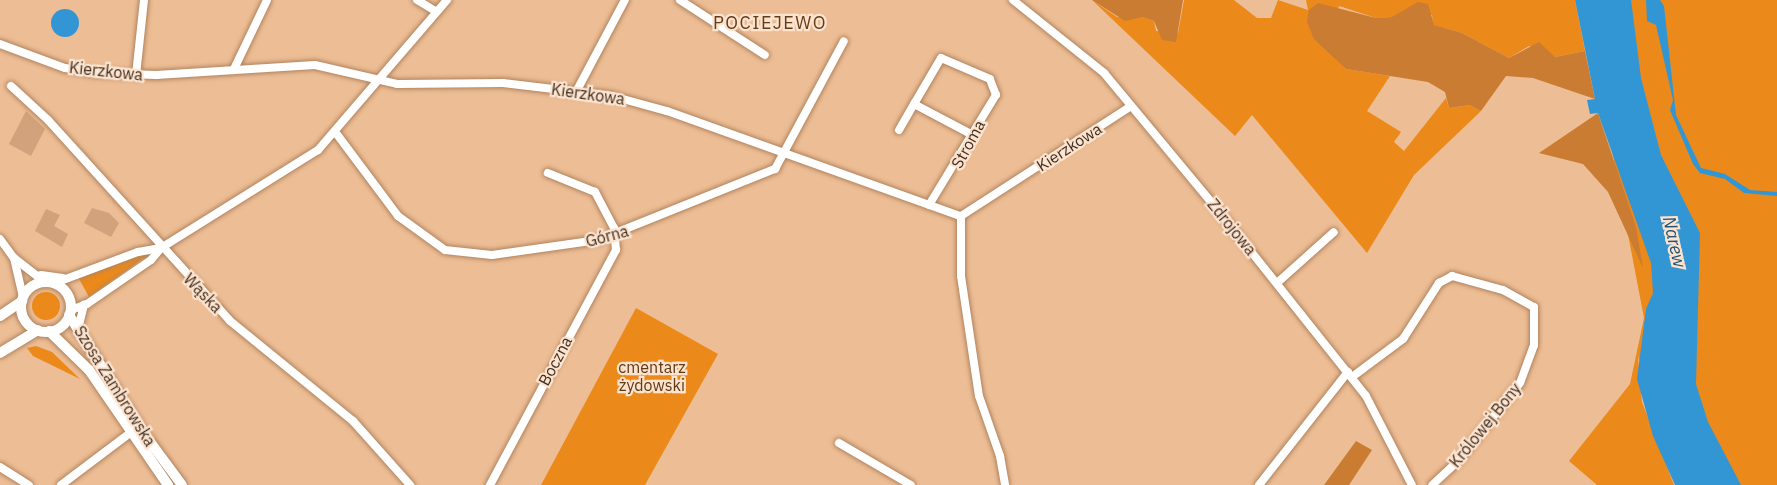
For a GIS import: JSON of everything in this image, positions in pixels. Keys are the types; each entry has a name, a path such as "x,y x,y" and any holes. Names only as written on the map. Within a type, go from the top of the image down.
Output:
{"main road":[{"path":"0,316 19,298 51,280 67,294 70,312 43,333 0,353"},
{"path":"19,298 24,319 43,333"},
{"name":"Szosa Zambrowska","path":"70,312 136,423 182,485"},
{"name":"Szosa Zambrowska","path":"43,333 74,352 168,485"},
{"path":"74,352 87,342"}],"street":[{"path":"136,75 144,0"},
{"path":"234,69 267,0"},
{"path":"417,0 435,11"},
{"path":"0,239 14,258 51,280 161,248 294,169 336,133 435,11 447,0"},
{"path":"576,92 625,0"},
{"path":"680,0 765,55"},
{"name":"Zdrojowa","path":"1013,0 1099,68 1277,283 1372,405 1412,485"},
{"name":"Górna","path":"336,133 398,216 445,250 492,255 616,237 769,173 784,153 844,41"},
{"name":"Kierzkowa","path":"0,45 65,68 136,75 333,66 379,80 418,85 503,83 640,102 961,216 1131,106"},
{"name":"Stroma","path":"914,104 941,58 990,79 995,98 929,205"},
{"name":"Wąska","path":"11,86 66,139 161,248 242,332 366,433 410,485"},
{"path":"899,130 914,104 971,134"},
{"path":"548,173 595,192 616,237"},
{"path":"961,216 962,276 979,396 1000,456 1005,485"},
{"path":"1277,283 1334,231"},
{"name":"Boczna","path":"490,485 614,255 616,237"},
{"path":"70,312 151,260 161,248"},
{"path":"14,258 19,298"},
{"path":"1438,273 1452,276"},
{"path":"1259,485 1350,375 1407,335 1438,283 1452,276"},
{"name":"Królowej Bony","path":"1432,485 1458,461 1520,383 1537,327 1537,313 1529,301 1452,276"},
{"path":"79,325 84,305"},
{"path":"61,485 130,433"},
{"path":"839,443 910,485"},
{"path":"0,467 29,485"}],"green space":[{"path":"1092,0 1117,17 1142,17 1154,21 1156,31 1178,33 1184,0 1234,0 1257,18 1271,18 1278,0 1308,10 1306,0 1575,0 1585,51 1555,57 1529,46 1509,58 1462,33 1433,25 1432,15 1376,18 1339,6 1328,50 1346,69 1390,76 1367,111 1401,132 1394,142 1404,151 1446,98 1449,108 1470,105 1481,111 1414,175 1367,253 1252,115 1235,136"},
{"path":"1590,0 1777,0 1777,485 1679,485 1638,356 1642,402 1674,485 1597,485 1569,461 1630,384 1644,318 1592,46"},
{"path":"152,252 89,297 78,277"},
{"path":"46,292 56,296 60,306 56,316 46,320 36,316 32,306 36,296"},
{"name":"cmentarz żydowski","path":"636,308 718,354 645,485 541,485"},
{"path":"36,346 52,352 80,379 33,356 27,348"}],"shaded area":[{"path":"1092,0 1183,0 1176,42 1162,40 1154,21 1142,17 1125,21"},
{"path":"1418,2 1428,4 1434,25 1462,33 1509,58 1539,42 1555,57 1585,51 1595,99 1533,78 1506,76 1481,111 1470,105 1449,108 1445,92 1428,82 1346,69 1314,39 1307,22 1309,10 1318,3 1376,18 1392,17"},
{"path":"1598,113 1636,227 1643,268 1608,192 1583,164 1539,153"},
{"path":"1356,441 1372,450 1349,485 1324,485"}],"water":[{"name":"Narew","path":"1575,0 1631,0 1641,78 1661,155 1700,233 1696,384 1708,422 1741,485 1675,485 1653,436 1637,379 1646,309 1653,293 1651,263 1598,113 1590,114 1587,100 1595,99"},
{"path":"1646,0 1660,0 1664,6 1676,115 1701,168 1725,174 1750,190 1777,192 1777,196 1744,193 1725,179 1700,173 1693,164 1670,110 1673,100 1656,25 1647,21"},
{"path":"65,9 75,13 79,23 75,33 65,37 55,33 51,23 55,13"}],"building":[{"path":"26,111 45,129 31,156 9,144"},
{"path":"92,208 109,213 119,223 111,237 84,223"},
{"path":"46,209 60,215 54,226 68,234 62,247 35,231"}],"district":[{"name":"POCIEJEWO","path":"770,23"}]}
